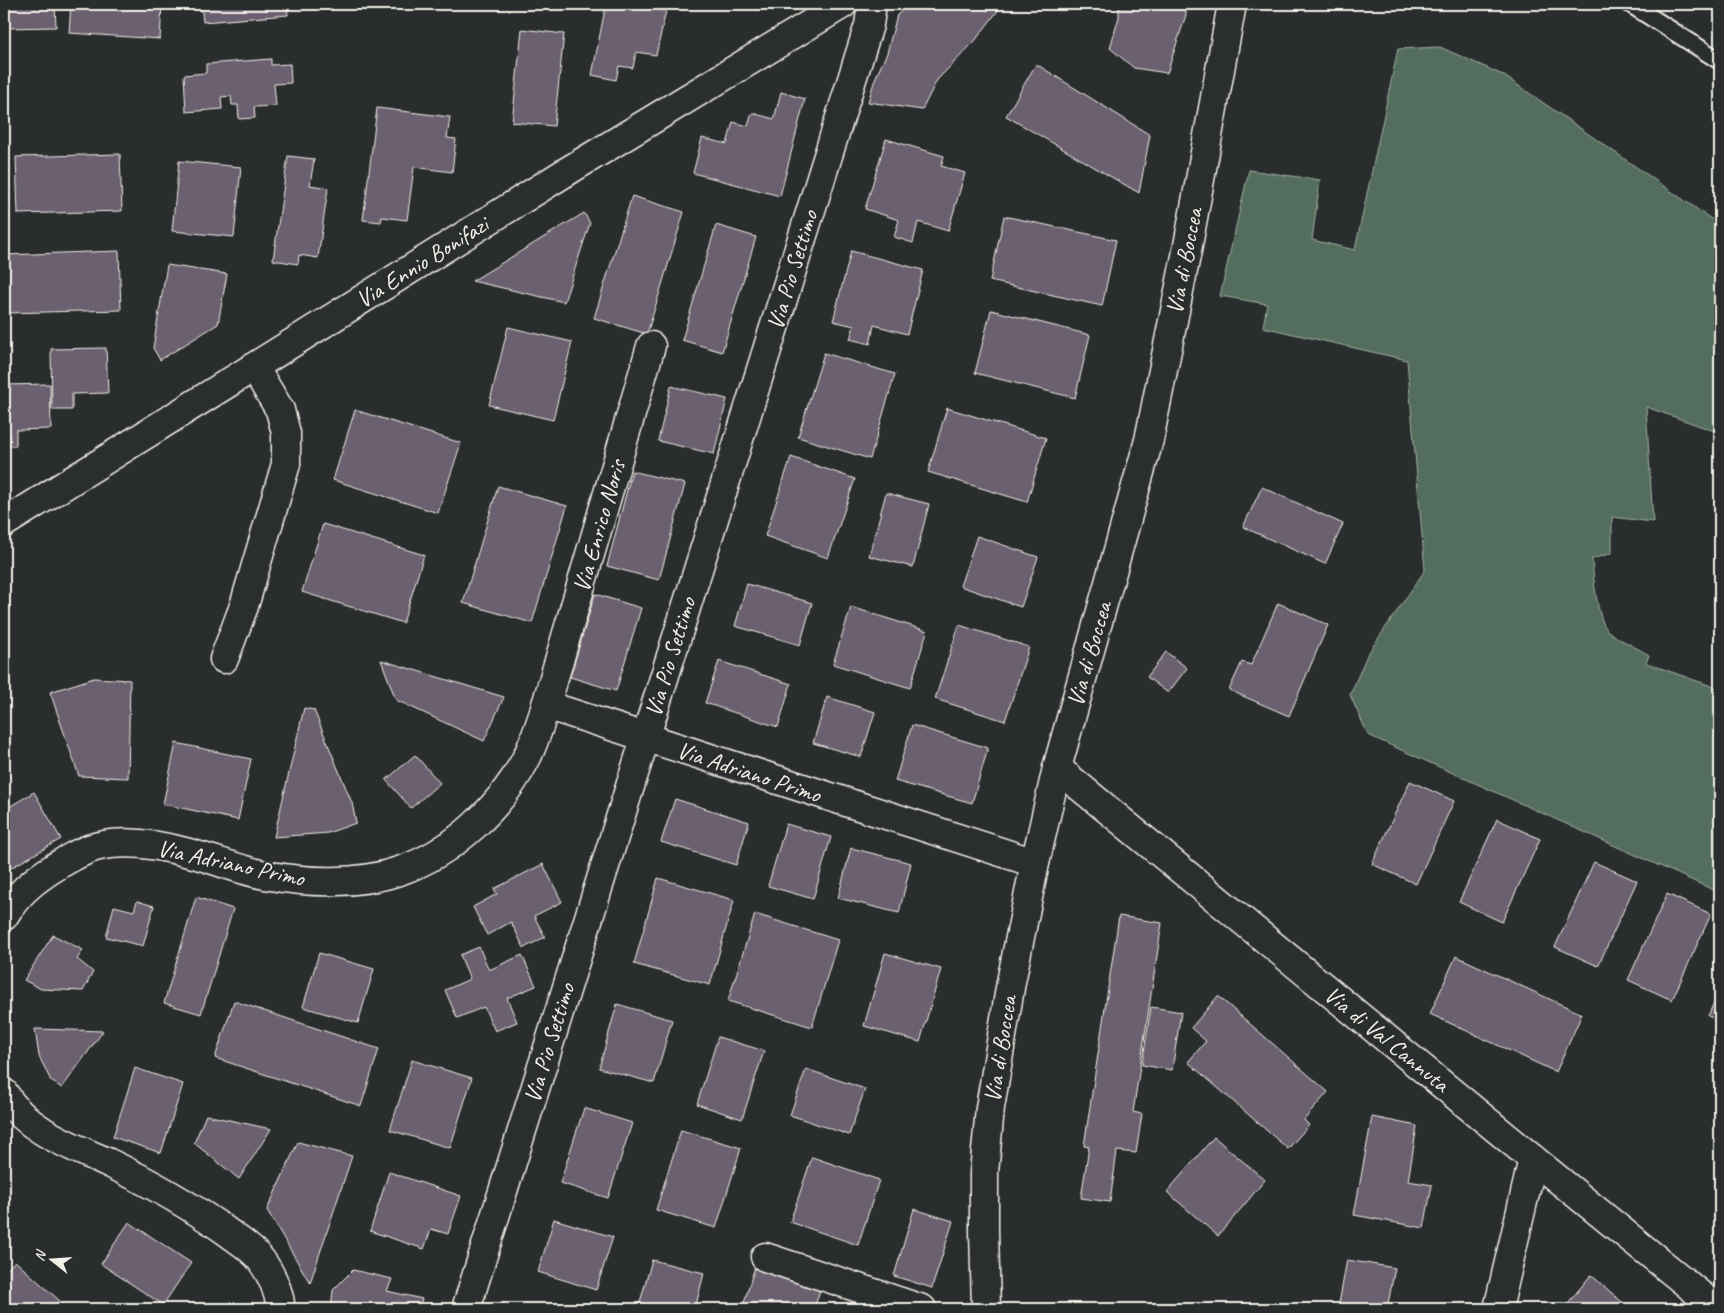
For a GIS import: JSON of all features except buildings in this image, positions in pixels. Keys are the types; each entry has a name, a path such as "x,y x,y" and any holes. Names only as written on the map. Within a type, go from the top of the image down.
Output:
{"street":[{"name":"Via Ennio Bonifazi","path":"4,523 566,172 843,4"},
{"name":"Via Pio Settimo","path":"466,1309 869,25 872,4"},
{"name":"Via di Boccea","path":"986,1309 983,1199 990,1108 1011,982 1035,863 1057,768 1149,440 1187,251 1232,4"},
{"name":"Via Enrico Noris","path":"546,705 651,346"},
{"path":"224,659 244,606 286,464 286,433 280,410 254,367"},
{"name":"Via Adriano Primo","path":"4,916 18,895 35,879 73,855 96,847 115,844 140,845 182,851 252,872 289,879 322,881 354,879 383,876 400,871 421,862 449,845 471,828 494,805 513,780 527,756 546,705 1035,863"},
{"name":"Via di Val Cannuta","path":"1057,768 1718,1309"},
{"path":"4,1093 24,1117 40,1129 60,1141 138,1177 171,1195 200,1212 242,1242 260,1259 269,1272 277,1287 281,1309"},
{"path":"1498,1309 1533,1159"},
{"path":"764,1257 922,1309"}],"lane":[{"path":"1630,4 1720,60"}],"green space":[{"path":"1440,47 1503,75 1720,225 1720,433 1646,407 1653,522 1612,517 1612,553 1592,559 1598,607 1608,631 1649,655 1646,663 1720,689 1720,893 1368,735 1350,695 1367,655 1425,570 1407,360 1263,327 1267,304 1220,296 1249,170 1320,180 1312,240 1355,250 1398,49"}]}
